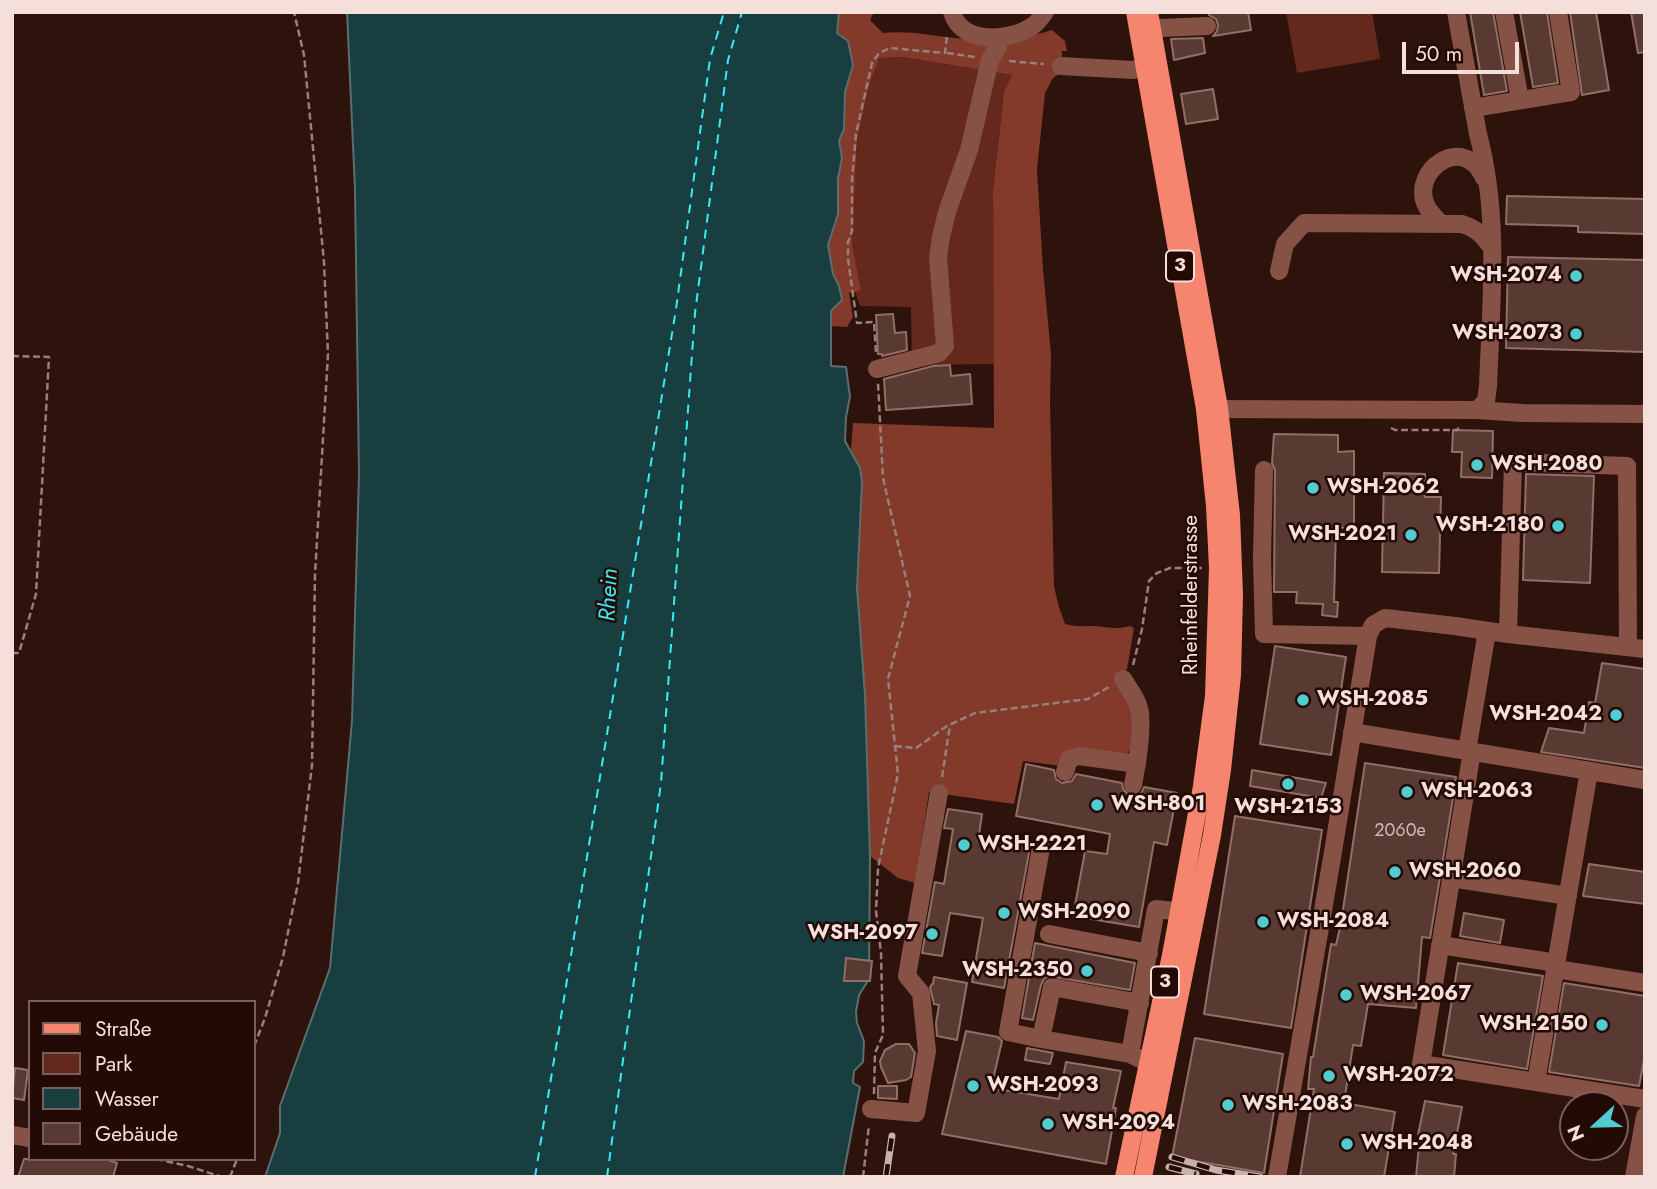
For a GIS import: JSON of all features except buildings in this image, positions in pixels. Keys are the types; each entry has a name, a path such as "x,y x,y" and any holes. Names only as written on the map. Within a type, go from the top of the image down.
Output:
{"main road":[{"name":"Rheinfelderstrasse","path":"1143,20 1145,67 1212,408 1218,568 1213,696 1188,912 1143,1177"},
{"name":"Rheinfelderstrasse","path":"1124,1177 1149,1063 1188,912 1212,835 1232,675 1234,595 1231,514 1143,20"}],"street":[{"path":"950,19 954,19 960,28 973,34 999,38 1020,33 1036,24 1045,12"},
{"path":"1456,12 1483,152 1493,224 1488,386 1486,401 1477,410"},
{"path":"1504,12 1520,100"},
{"path":"1473,108 1572,92 1558,12"},
{"path":"1143,20 1208,26"},
{"path":"877,369 939,353 945,346 938,257 941,237 947,212 970,150 990,60 999,47 999,38"},
{"path":"1061,66 1133,70 1145,67"},
{"path":"1441,224 1426,206 1423,193 1425,180 1433,167 1457,156 1471,160 1480,167 1488,186"},
{"path":"1279,271 1285,244 1304,223 1462,224 1476,229 1492,248"},
{"path":"1212,408 1645,414"},
{"path":"1277,1177 1368,636 1374,625 1385,618 1508,634 1636,648 1627,466 1513,462 1508,634"},
{"path":"1264,470 1264,634 1368,636"},
{"path":"1487,631 1451,878 1420,1064 1645,1100"},
{"path":"1123,679 1140,711 1133,785"},
{"path":"1352,732 1645,780"},
{"path":"1065,772 1069,759 1079,755 1137,764"},
{"path":"1536,1082 1589,771"},
{"path":"872,1110 916,1113 927,1051 921,993 907,976 939,793"},
{"path":"1041,848 1008,1032 1130,1054 1149,1063"},
{"path":"1451,878 1568,896"},
{"path":"1130,1054 1157,909 1188,912"},
{"path":"1049,934 1149,953"},
{"path":"1440,945 1645,983"},
{"path":"1041,1039 1052,987 1140,1003"},
{"path":"1634,1177 1645,1116"}],"path":[{"path":"256,1041 283,957 298,883 312,765 316,574 328,354 324,262 306,67 295,12"},
{"path":"946,53 950,19"},
{"path":"863,1177 872,1110 875,1053 883,1035 881,953 876,911 878,868 898,774 888,679 911,596 883,478 874,322 858,323 848,259 848,242 852,231 852,180 856,134 872,63 890,47 1061,66"},
{"path":"12,356 49,358 36,594 19,653 12,653"},
{"path":"895,746 916,748 950,724 975,713 1088,699 1131,674 1142,629 1149,581 1157,573 1170,568 1218,568"},
{"path":"939,793 950,724"},
{"path":"170,1161 222,1177"}],"green space":[{"path":"1286,12 1372,12 1380,59 1297,73"},
{"path":"902,57 1012,75 1004,91 993,190 994,364 912,365 911,307 860,306 855,292 860,291 852,244 857,140 869,86 879,58"}],"shaded area":[{"path":"839,12 874,12 870,20 883,33 987,40 1052,30 1065,41 1067,51 1062,51 1062,72 1053,78 1045,93 1037,169 1051,354 1054,587 1065,624 1134,628 1127,669 1117,677 1134,707 1130,748 1126,757 1062,766 1023,761 1014,804 929,792 915,883 898,878 870,856 865,695 857,586 862,481 860,468 851,451 853,423 994,428 993,190 1004,91 1012,75 902,57 879,58 869,86 857,140 852,244 861,291 849,293 853,317 847,327 831,326 831,311 839,286 833,274 828,245 838,214 838,179 842,158 839,141 844,129 845,92 853,65 837,34"}],"water":[{"name":"Rhein","path":"347,12 839,12 837,33 848,41 853,65 845,92 844,129 839,141 842,158 838,179 838,214 828,245 833,274 842,300 831,311 831,366 846,367 850,397 845,441 860,468 862,481 857,588 865,695 870,856 869,979 859,995 856,1012 864,1041 863,1062 854,1071 853,1083 860,1087 843,1177 265,1177 280,1133 280,1106 330,968 352,721 359,475 355,189"}],"ferry route":[{"path":"535,1177 676,309 710,59 724,12"},
{"path":"607,1177 661,783 695,313 728,60 742,12"}],"railway":[{"path":"886,1177 892,1136"},
{"path":"1172,1157 1216,1170 1260,1177"},
{"path":"1169,1167 1196,1174"}],"place":[{"name":"WSH-2074","path":"1576,276"},
{"name":"WSH-2073","path":"1576,334"},
{"name":"WSH-2080","path":"1477,465"},
{"name":"WSH-2062","path":"1313,488"},
{"name":"WSH-2180","path":"1558,526"},
{"name":"WSH-2021","path":"1411,535"},
{"name":"WSH-2085","path":"1303,700"},
{"name":"WSH-2042","path":"1616,715"},
{"name":"WSH-2153","path":"1288,784"},
{"name":"WSH-2063","path":"1407,792"},
{"name":"WSH-801","path":"1097,805"},
{"name":"WSH-2221","path":"964,845"},
{"name":"WSH-2060","path":"1395,872"},
{"name":"WSH-2090","path":"1004,913"},
{"name":"WSH-2084","path":"1263,922"},
{"name":"WSH-2097","path":"932,934"},
{"name":"WSH-2350","path":"1087,971"},
{"name":"WSH-2067","path":"1346,995"},
{"name":"WSH-2150","path":"1602,1025"},
{"name":"WSH-2072","path":"1329,1076"},
{"name":"WSH-2093","path":"973,1086"},
{"name":"WSH-2083","path":"1228,1105"},
{"name":"WSH-2094","path":"1048,1124"},
{"name":"WSH-2048","path":"1347,1144"}]}
